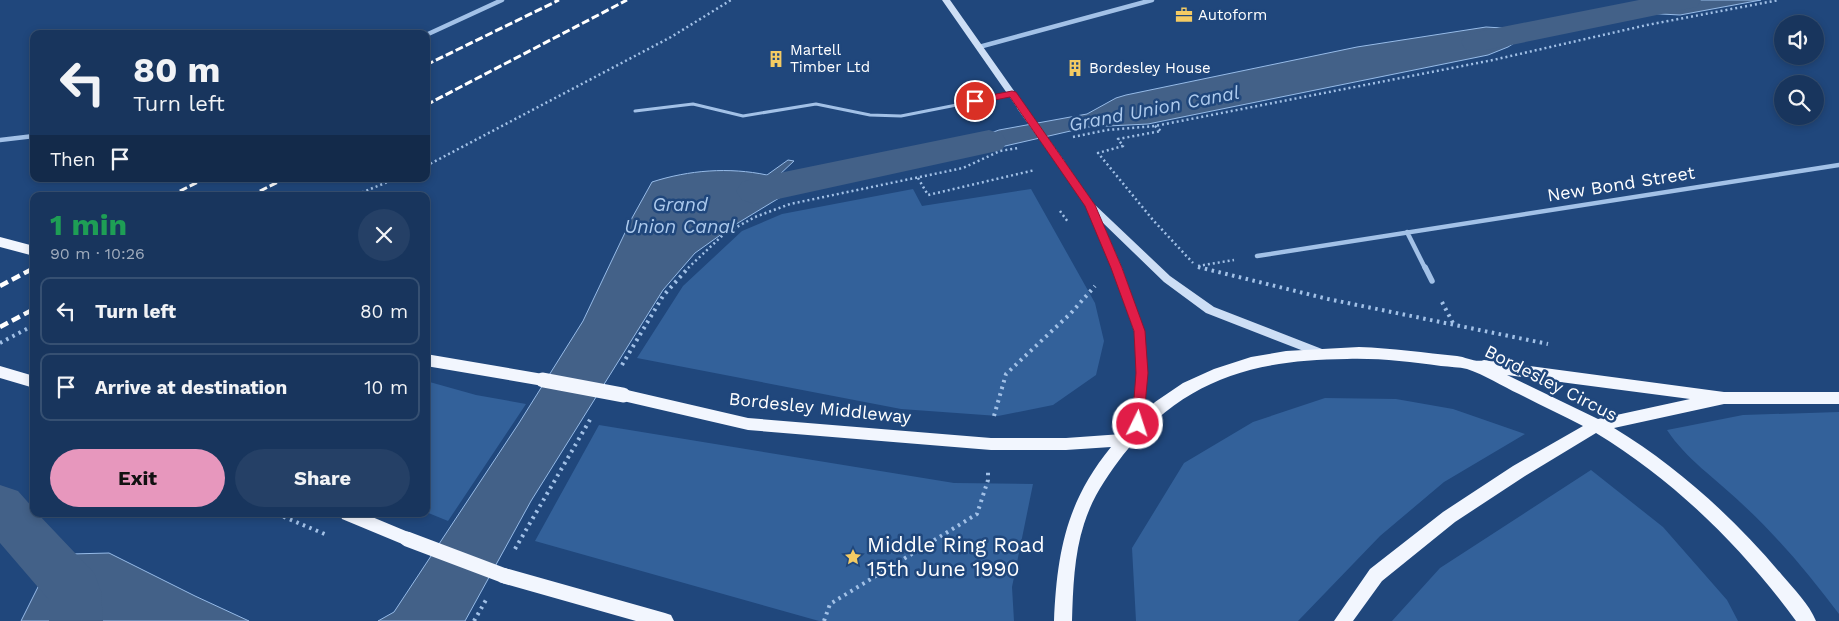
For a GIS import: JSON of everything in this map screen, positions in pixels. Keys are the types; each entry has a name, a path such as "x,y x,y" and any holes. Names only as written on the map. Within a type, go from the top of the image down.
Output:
{"highway":[{"path":"0,242 30,250"},
{"name":"Bordesley Circus","path":"1063,621 1064,580 1074,529 1093,484 1124,440 1138,424 1168,400 1202,380 1219,373 1237,366 1277,357 1318,352 1377,353 1471,364 1596,426 1652,463 1700,501 1745,544 1787,592 1807,621"},
{"name":"Bordesley Middleway","path":"430,361 624,395 748,424 990,444 1066,444 1124,440"},
{"path":"1471,364 1724,398 1839,398"},
{"path":"0,372 30,381"},
{"path":"1343,621 1376,576 1449,517 1519,471 1596,426 1724,398"},
{"path":"355,517 505,576 665,621"}],"main road":[{"path":"946,0 1090,205 1117,268 1139,331 1142,373 1138,424"},
{"path":"1090,205 1167,279 1210,310 1318,352"}],"street":[{"path":"430,33 502,0"},
{"path":"979,47 1152,0"},
{"path":"0,140 30,136"},
{"name":"New Bond Street","path":"1257,256 1839,165"},
{"path":"1407,232 1432,281"}],"lane":[{"path":"635,111 693,104 743,116 816,104 870,115 902,116 1012,94"}],"path":[{"path":"430,164 671,37 731,0"},
{"path":"1068,138 1107,130 1155,126 1493,60 1647,25 1779,0"},
{"path":"1155,126 1161,131 1118,139 1123,146 1098,153 1153,220 1196,266 1264,286 1384,312 1555,345"},
{"path":"620,368 663,296 694,262 724,234 755,217 790,204 963,168 1000,151 1019,148"},
{"path":"918,178 928,194 1034,171"},
{"path":"363,192 388,182"},
{"path":"1196,266 1257,256"},
{"path":"0,343 30,327"},
{"path":"513,554 596,410"},
{"path":"474,621 488,596"}],"shaded area":[{"path":"913,189 922,206 1031,189 1095,303 1104,341 1096,375 1053,405 998,416 901,409 637,358 683,286 742,231 782,214"},
{"path":"430,382 476,395 526,404 448,521 430,514"},
{"path":"1325,398 1396,399 1453,409 1525,434 1444,482 1380,536 1298,621 1136,621 1132,548 1184,463 1253,422"},
{"path":"1839,412 1839,614 1780,542 1754,515 1692,459 1667,430 1743,415"},
{"path":"599,425 954,483 1033,484 1012,587 1014,621 819,621 535,541"},
{"path":"1591,470 1663,527 1727,600 1738,621 1392,621 1440,568"}],"water":[{"path":"1643,0 1761,0 1680,15 1623,12"},
{"path":"1486,27 1535,30 1508,47 1488,55 1148,124 1088,127 1005,146 933,154 999,130 1087,114 1116,98 1126,95 1357,47"},
{"name":"Grand Union Canal","path":"788,160 794,161 778,176 812,178 733,226 695,253 663,290 531,501 465,621 378,621 394,612 519,423 583,321 632,218 652,182 695,172 709,171 738,171 767,175"},
{"path":"36,545 70,554 109,553 249,621 21,621 44,575"}],"waterway":[{"name":"Grand Union Canal","path":"1477,42 1686,0"},
{"name":"Grand Union Canal","path":"755,191 989,142"},
{"name":"Grand Union Canal","path":"0,507 75,591 76,621"}],"railway":[{"path":"430,63 559,0"},
{"path":"430,103 627,0"},
{"path":"178,192 198,182"},
{"path":"258,192 278,182"},
{"path":"0,286 30,270"},
{"path":"0,327 30,311"}],"place":[{"name":"Autoform","path":"1184,15"},
{"name":"Martell Timber Ltd","path":"776,59"},
{"name":"Bordesley House","path":"1075,68"},
{"name":"Middle Ring Road 15th June 1990","path":"853,557"}],"route":[{"path":"975,101 1012,94 1090,205 1100,233 1117,268 1139,331 1142,373 1138,424"}]}
